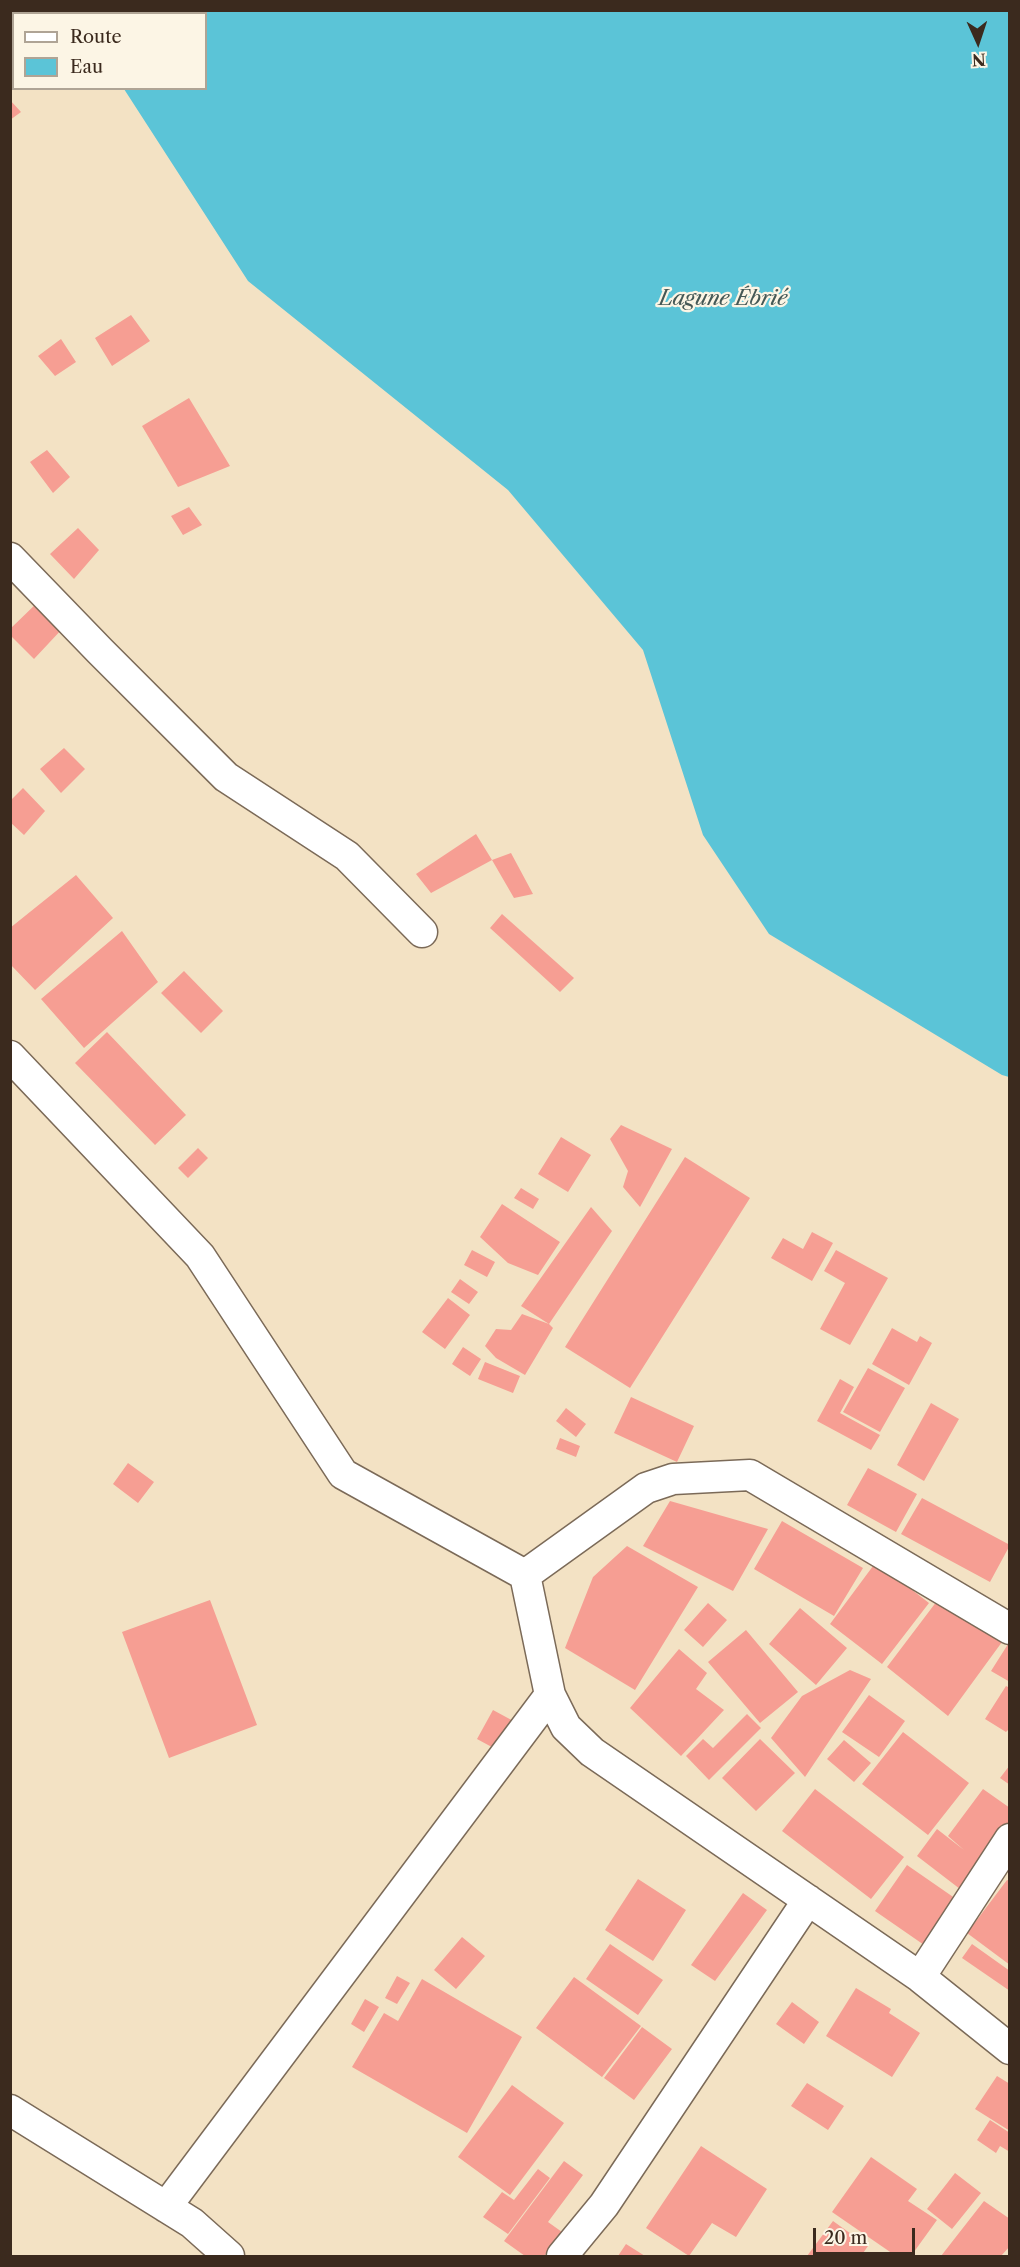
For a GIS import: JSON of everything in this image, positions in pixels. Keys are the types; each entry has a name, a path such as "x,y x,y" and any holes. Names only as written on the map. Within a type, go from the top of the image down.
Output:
{"street":[{"path":"10,558 226,777 347,856 422,932"},
{"path":"10,1056 200,1256 343,1474 525,1575 550,1695 566,1727 592,1752 920,1977 1010,2049"},
{"path":"525,1575 646,1488 673,1479 750,1475 1010,1629"},
{"path":"166,2207 550,1695"},
{"path":"920,1977 1010,1839"},
{"path":"562,2256 604,2205 808,1900"},
{"path":"10,2110 192,2223 229,2256"}],"water":[{"name":"Lagune Ébrié","path":"1009,11 1009,1077 1002,1075 769,934 703,835 643,650 508,490 248,281 125,90 207,90 207,12 80,12"}],"building":[{"path":"10,100 21,112 10,120"},
{"path":"131,315 150,341 112,366 95,338"},
{"path":"61,339 76,362 55,376 38,356"},
{"path":"189,398 230,466 178,487 142,426"},
{"path":"47,450 70,477 53,493 30,462"},
{"path":"189,507 202,525 183,535 171,516"},
{"path":"78,528 99,550 74,579 50,554"},
{"path":"39,601 63,628 34,659 10,635 10,629"},
{"path":"64,748 85,769 61,793 40,769"},
{"path":"23,788 45,811 24,835 10,822 10,801"},
{"path":"476,834 492,860 431,893 416,874"},
{"path":"511,853 533,894 514,898 492,860"},
{"path":"76,875 113,918 35,990 10,964 10,928"},
{"path":"502,914 574,978 560,992 490,928"},
{"path":"122,931 158,982 84,1048 41,999"},
{"path":"184,971 223,1011 201,1033 161,993"},
{"path":"107,1032 186,1115 155,1145 75,1063"},
{"path":"621,1125 672,1149 640,1207 623,1187 628,1171 610,1139"},
{"path":"561,1137 591,1155 568,1192 538,1174"},
{"path":"198,1148 208,1158 188,1178 178,1168"},
{"path":"685,1157 750,1198 630,1388 565,1347"},
{"path":"521,1188 539,1199 533,1209 514,1198"},
{"path":"502,1204 560,1242 538,1275 508,1263 480,1237"},
{"path":"591,1207 612,1231 549,1324 521,1306"},
{"path":"812,1232 833,1243 812,1281 771,1258 783,1238 803,1249"},
{"path":"472,1250 495,1262 487,1277 464,1265"},
{"path":"836,1250 888,1278 850,1345 820,1329 845,1283 824,1271"},
{"path":"460,1279 478,1292 469,1304 451,1292"},
{"path":"448,1298 470,1315 445,1349 422,1332"},
{"path":"522,1314 549,1324 553,1328 525,1375 496,1358 485,1346 496,1329 511,1330"},
{"path":"892,1328 917,1342 920,1336 932,1343 909,1385 872,1364"},
{"path":"463,1347 481,1359 470,1376 452,1364"},
{"path":"485,1362 520,1376 513,1393 478,1379"},
{"path":"868,1368 905,1388 880,1432 843,1412"},
{"path":"840,1379 854,1387 840,1413 880,1435 871,1450 817,1421"},
{"path":"631,1397 694,1426 677,1462 614,1433"},
{"path":"931,1403 959,1419 924,1481 897,1465"},
{"path":"566,1408 586,1424 576,1437 556,1421"},
{"path":"560,1438 580,1446 576,1457 556,1449"},
{"path":"128,1463 154,1482 138,1503 113,1484"},
{"path":"868,1468 917,1494 896,1532 847,1505"},
{"path":"922,1498 1010,1545 990,1582 901,1534"},
{"path":"670,1501 768,1529 733,1591 643,1546"},
{"path":"782,1521 863,1568 834,1616 754,1569"},
{"path":"627,1546 698,1587 635,1690 565,1648 593,1577"},
{"path":"876,1562 929,1603 882,1664 830,1624"},
{"path":"940,1597 1002,1642 948,1716 887,1667"},
{"path":"210,1600 257,1725 169,1758 122,1632"},
{"path":"708,1603 727,1620 703,1647 684,1630"},
{"path":"800,1608 847,1648 816,1685 769,1644"},
{"path":"746,1630 798,1692 760,1723 708,1662"},
{"path":"1010,1641 1010,1682 991,1671"},
{"path":"679,1649 707,1673 696,1689 724,1710 681,1756 630,1708"},
{"path":"850,1670 871,1679 805,1777 771,1738 802,1696"},
{"path":"1006,1686 1010,1688 1010,1728 1006,1732 985,1719"},
{"path":"869,1695 905,1721 879,1757 842,1732"},
{"path":"493,1710 517,1723 501,1752 477,1739"},
{"path":"747,1714 761,1728 709,1780 686,1756 703,1739 713,1748"},
{"path":"903,1732 969,1783 928,1835 862,1784"},
{"path":"760,1739 795,1773 756,1811 722,1778"},
{"path":"844,1740 871,1763 854,1782 827,1759"},
{"path":"1010,1765 1010,1785 1000,1778"},
{"path":"815,1789 904,1857 871,1899 782,1831"},
{"path":"983,1789 1010,1808 1010,1824 960,1889 917,1856 937,1829 964,1850 948,1836"},
{"path":"907,1865 959,1901 927,1947 875,1911"},
{"path":"638,1879 686,1910 653,1961 605,1930"},
{"path":"1007,1880 1010,1881 1010,1965 967,1933"},
{"path":"743,1893 767,1910 715,1981 691,1965"},
{"path":"462,1937 485,1956 456,1989 434,1970"},
{"path":"610,1944 663,1980 638,2015 586,1979"},
{"path":"972,1944 1010,1971 1010,1991 962,1958"},
{"path":"397,1976 410,1983 397,2004 385,1998"},
{"path":"574,1977 641,2026 602,2077 536,2028"},
{"path":"422,1979 522,2037 467,2133 352,2067 384,2013 398,2021"},
{"path":"856,1988 891,2009 889,2013 920,2033 892,2077 826,2036"},
{"path":"365,1999 379,2007 364,2032 351,2024"},
{"path":"792,2002 819,2022 804,2044 776,2024"},
{"path":"642,2027 672,2049 634,2100 604,2078"},
{"path":"997,2076 1010,2084 1010,2131 975,2109"},
{"path":"807,2083 844,2106 828,2130 791,2106"},
{"path":"512,2085 564,2123 510,2195 458,2157"},
{"path":"990,2120 1010,2133 1010,2152 1000,2146 996,2153 977,2140"},
{"path":"701,2146 767,2189 736,2237 712,2223 689,2256 646,2228"},
{"path":"871,2157 917,2189 908,2201 937,2220 911,2256 896,2256 832,2212"},
{"path":"564,2161 583,2175 548,2222 562,2232 544,2256 525,2256 504,2241"},
{"path":"538,2169 550,2178 508,2234 483,2217 502,2192 514,2200"},
{"path":"955,2173 981,2193 952,2229 927,2209"},
{"path":"984,2201 1010,2219 1010,2246 1001,2256 941,2256"},
{"path":"833,2221 868,2246 861,2256 807,2256"},
{"path":"626,2244 645,2256 618,2256"}]}
